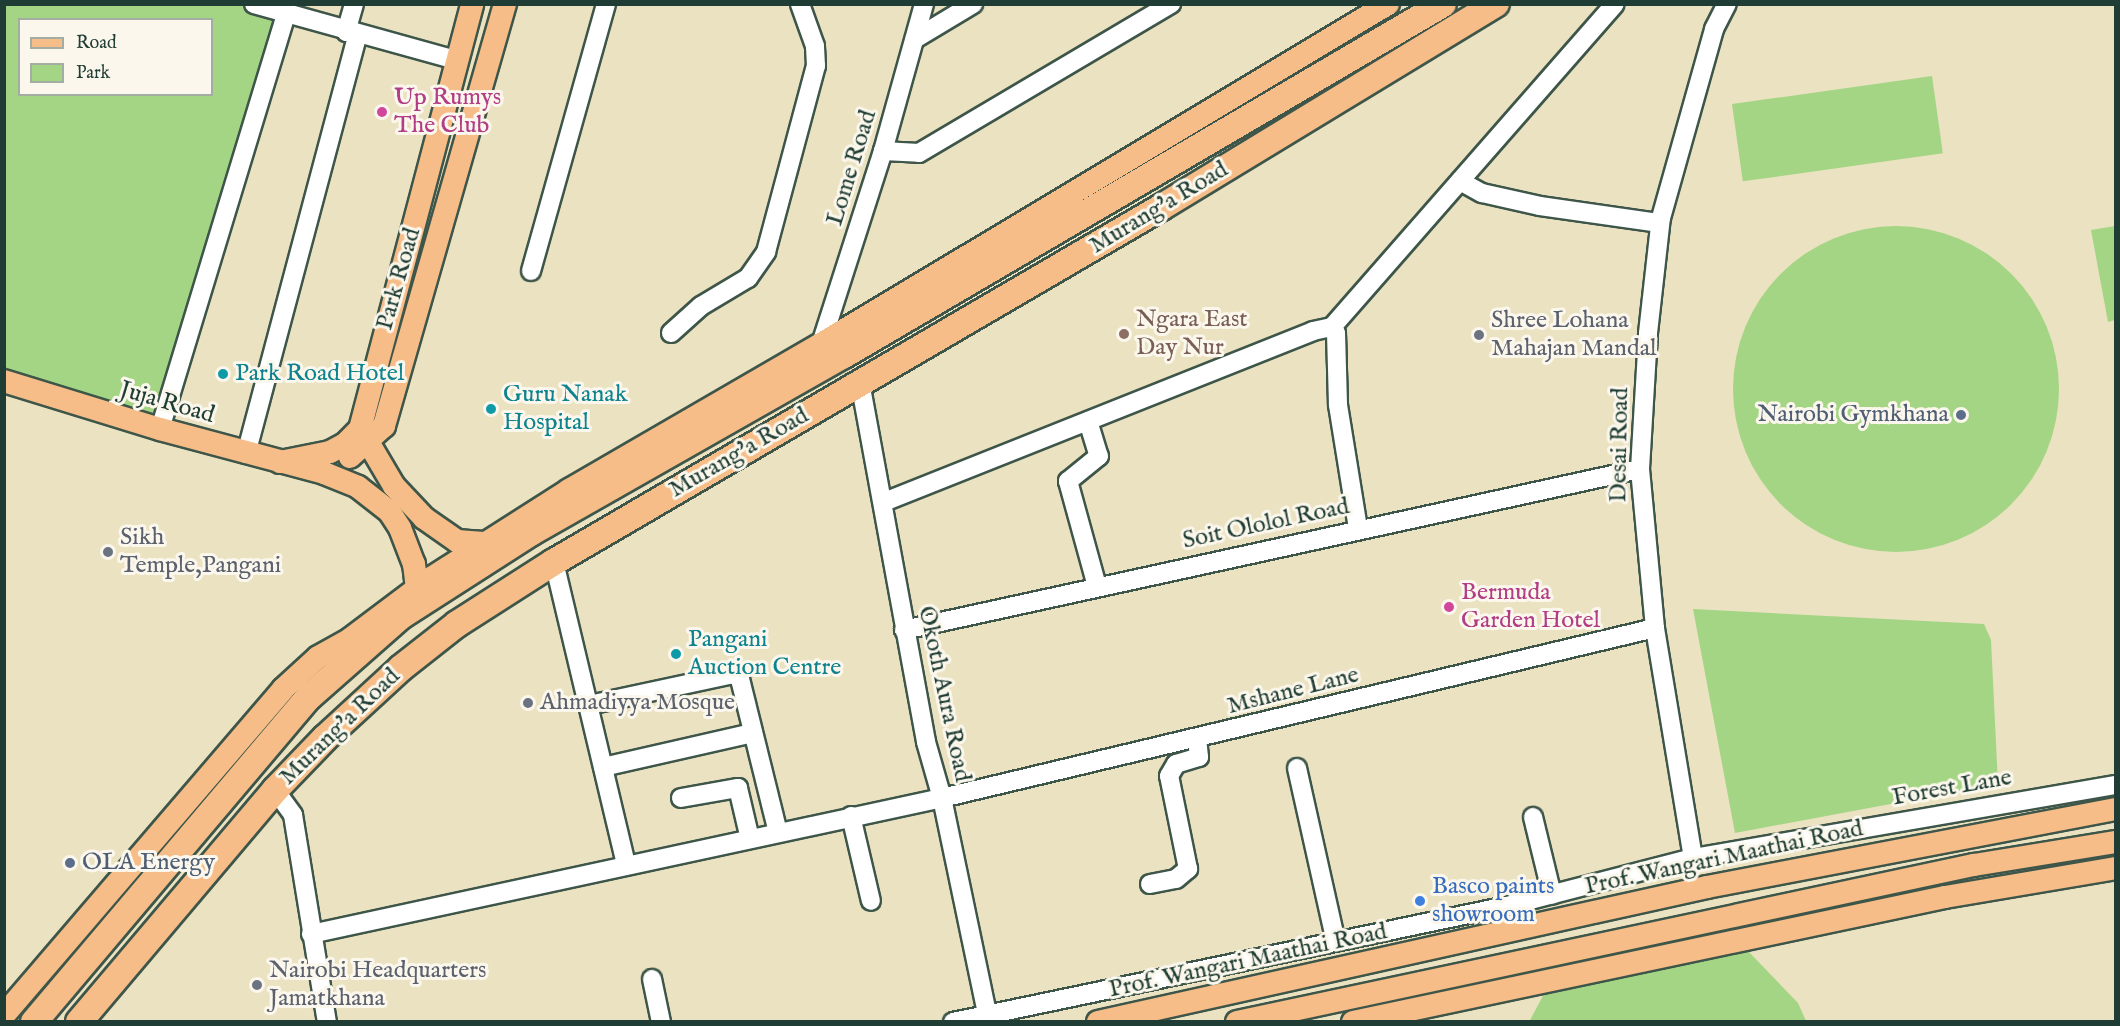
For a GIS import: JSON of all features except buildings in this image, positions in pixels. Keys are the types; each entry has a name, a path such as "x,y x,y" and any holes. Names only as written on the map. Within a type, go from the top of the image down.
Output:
{"highway":[{"name":"Murang'a Road","path":"34,1022 309,697 386,619 532,532 844,355 1443,4"},
{"name":"Murang'a Road","path":"79,1022 275,790 400,668 457,624 554,562 1160,208 1496,4"}],"main road":[{"name":"Park Road","path":"365,436 456,60 472,4"},
{"name":"Park Road","path":"365,436 384,426 505,4"},
{"name":"Murang'a Road","path":"386,619 417,589 484,543 1388,4"},
{"name":"Juja Road","path":"4,381 246,454 316,471 372,495 389,511 414,564 417,589"},
{"path":"280,462 330,452 365,436"},
{"path":"316,471 344,462 365,436"},
{"path":"365,436 394,486 424,518 457,541 484,543"},
{"path":"4,1015 283,689 318,657 386,619"},
{"name":"Prof. Wangari Maathai Road","path":"1098,1022 1707,887 2115,809"},
{"path":"1237,1022 1974,865 2115,842"},
{"path":"1353,1022 1945,897 2115,868"}],"street":[{"path":"254,4 456,60"},
{"path":"246,454 352,33 354,4"},
{"path":"531,271 606,4"},
{"path":"671,333 701,306 748,278 766,252 816,66 815,46 800,4"},
{"name":"Lome Road","path":"821,344 883,151 924,4"},
{"path":"915,39 973,4"},
{"path":"883,151 919,153 1170,4"},
{"path":"884,502 1313,331 1332,327 1615,4"},
{"name":"Desai Road","path":"1693,858 1655,628 1640,469 1647,333 1660,222 1714,29 1727,4"},
{"path":"160,429 286,14"},
{"path":"1460,181 1482,193 1528,203 1660,222"},
{"path":"1332,327 1336,333 1338,405 1358,529"},
{"name":"Okoth Aura Road","path":"860,382 884,502 904,630 926,742 942,798 987,1014"},
{"path":"1088,421 1099,456 1068,481 1097,586"},
{"name":"Soit Ololol Road","path":"904,630 1640,469"},
{"path":"554,562 626,865"},
{"name":"Mshane Lane","path":"311,934 942,798 1655,628"},
{"path":"589,705 734,674 740,679 778,832"},
{"path":"603,766 753,733"},
{"path":"1150,884 1176,879 1188,869 1169,776 1176,764 1199,757 1197,739"},
{"path":"1297,768 1336,942"},
{"name":"Forest Lane","path":"953,1022 1552,895 1693,858 2115,785"},
{"path":"681,798 738,788 750,838"},
{"path":"275,790 293,815 327,1022"},
{"path":"851,816 871,901"},
{"path":"1533,817 1552,895"},
{"path":"652,979 661,1022"}],"green space":[{"path":"253,4 286,14 160,429 5,381 4,5"},
{"path":"1932,76 1943,153 1743,181 1732,104"},
{"path":"1896,226 1928,229 1973,245 2000,263 2022,285 2032,298 2047,327 2056,357 2059,389 2056,421 2040,466 2022,493 2000,515 1987,525 1958,540 1928,549 1896,552 1864,549 1819,533 1792,515 1770,493 1760,480 1745,451 1736,421 1733,389 1736,357 1752,312 1770,285 1792,263 1805,253 1834,238 1864,229"},
{"path":"2115,226 2115,320 2108,322 2091,230"},
{"path":"1693,609 1984,624 1991,640 1998,784 1735,833"},
{"path":"1748,951 1798,1003 1806,1021 1529,1022 1545,992"}],"place":[{"name":"Up Rumys The Club","path":"382,112"},
{"name":"Ngara East Day Nur","path":"1124,334"},
{"name":"Shree Lohana Mahajan Mandal","path":"1479,335"},
{"name":"Park Road Hotel","path":"223,374"},
{"name":"Guru Nanak Hospital","path":"491,409"},
{"name":"Nairobi Gymkhana","path":"1961,415"},
{"name":"Sikh Temple,Pangani","path":"108,552"},
{"name":"Bermuda Garden Hotel","path":"1449,607"},
{"name":"Pangani Auction Centre","path":"676,654"},
{"name":"Ahmadiyya Mosque","path":"528,703"},
{"name":"OLA Energy","path":"70,863"},
{"name":"Basco paints showroom","path":"1420,901"},
{"name":"Nairobi Headquarters Jamatkhana","path":"257,985"}]}
